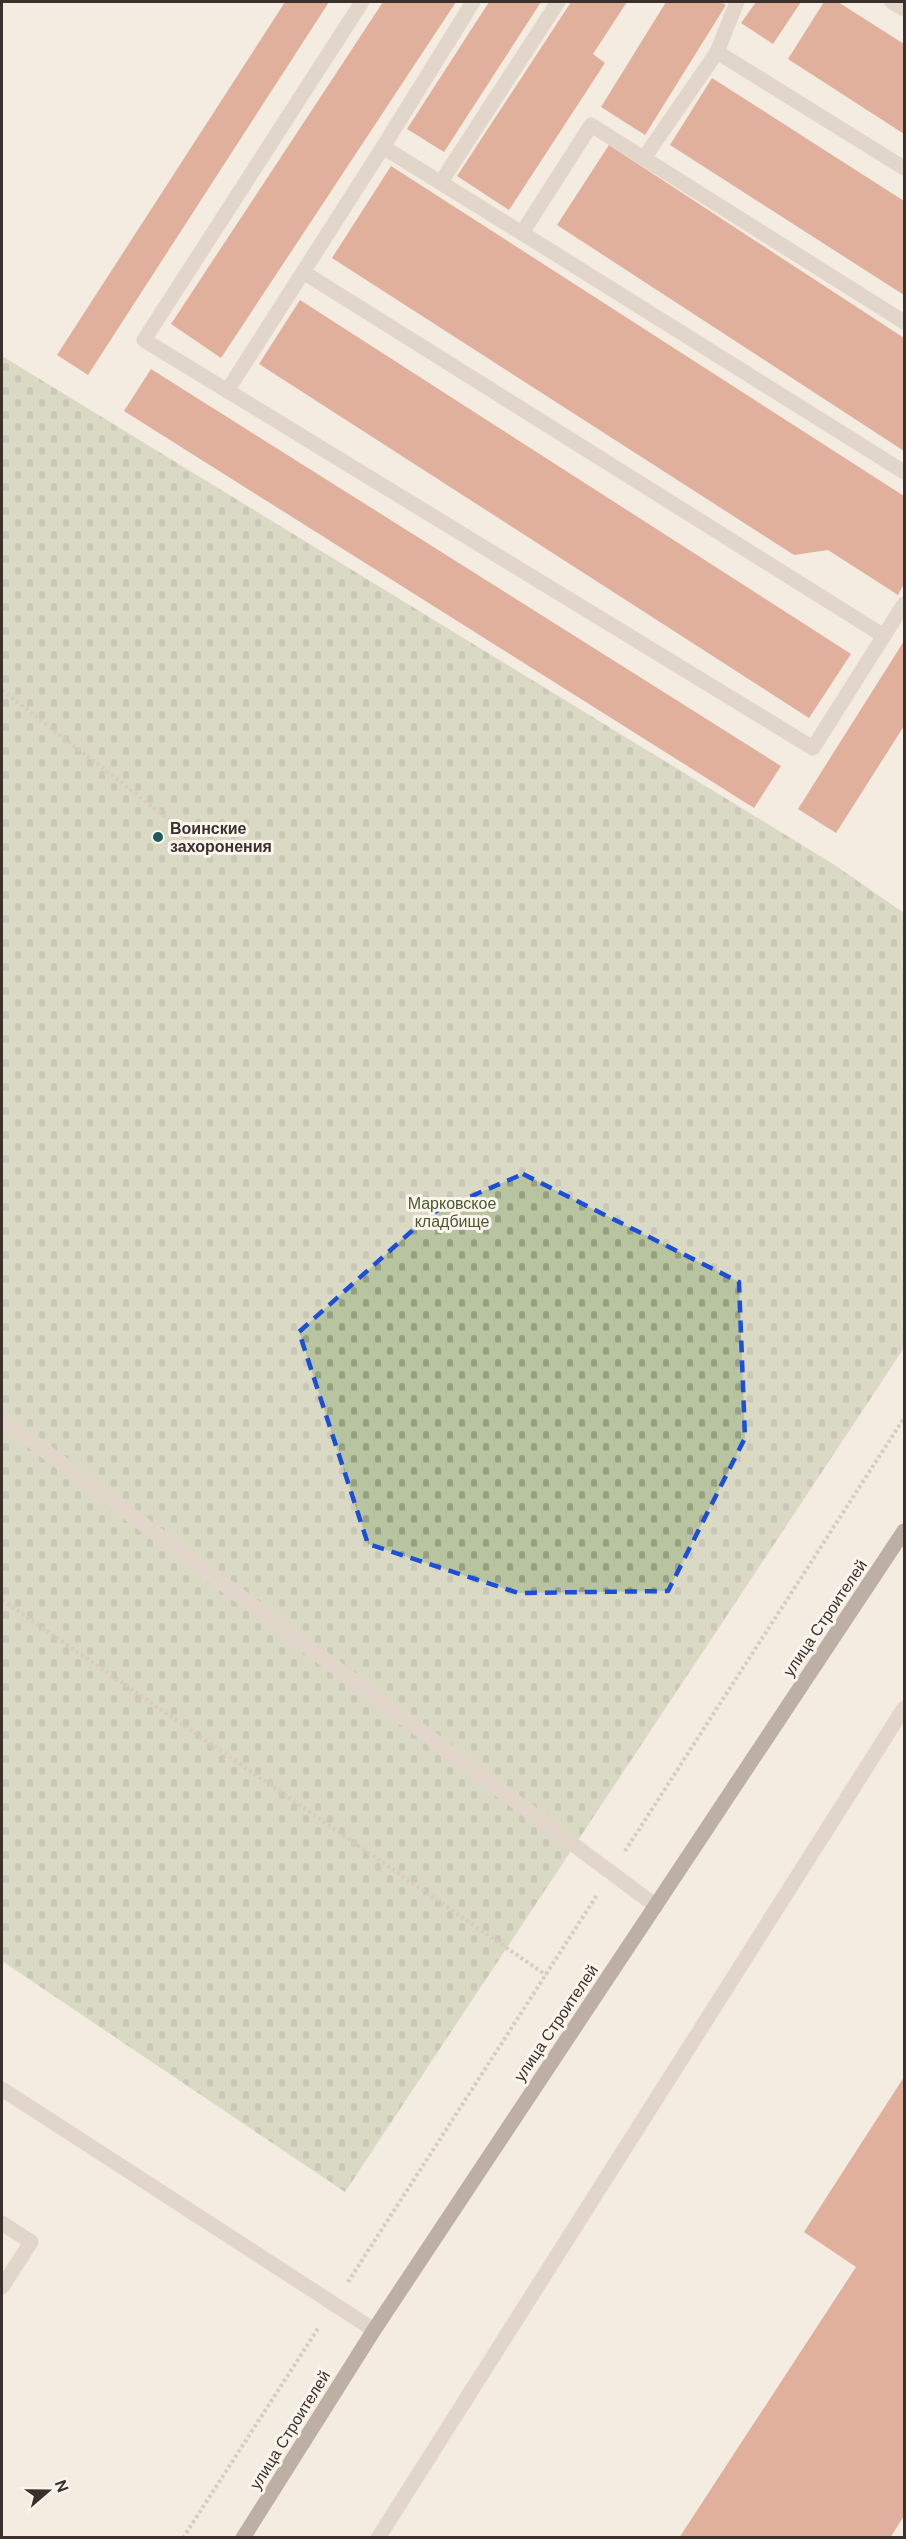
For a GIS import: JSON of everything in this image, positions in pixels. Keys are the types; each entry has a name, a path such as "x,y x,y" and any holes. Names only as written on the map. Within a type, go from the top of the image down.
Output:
{"main road":[{"name":"улица Строителей","path":"243,2538 374,2330 904,1531"}],"lane":[{"path":"362,2 144,340 813,748 904,604"},
{"path":"227,391 473,2"},
{"path":"441,182 558,2"},
{"path":"644,158 717,52 737,2"},
{"path":"892,2 904,9"},
{"path":"717,52 904,168"},
{"path":"522,232 591,124 904,322"},
{"path":"383,147 904,472"},
{"path":"303,272 884,636"},
{"path":"2,1419 656,1906"},
{"path":"378,2538 904,1708"},
{"path":"2,2089 374,2330"},
{"path":"2,2223 31,2242 2,2287"}],"path":[{"path":"2,690 177,826"},
{"path":"183,2538 904,1418"},
{"path":"2,1600 546,1975"}],"highlighted area":[{"path":"523,1174 739,1282 745,1438 668,1591 518,1593 368,1544 299,1332 432,1213"}],"green space":[{"name":"Марковское кладбище","path":"2,356 833,864 904,913 904,1348 345,2192 2,1961"}],"building":[{"path":"285,2 329,2 88,375 57,355"},
{"path":"383,2 456,2 221,358 171,324"},
{"path":"489,2 541,2 444,152 407,129"},
{"path":"571,2 627,2 593,54 605,63 509,210 457,176"},
{"path":"666,2 721,2 726,5 645,135 601,107"},
{"path":"756,2 801,2 773,44 741,23"},
{"path":"824,2 838,2 904,44 904,134 788,59"},
{"path":"712,78 904,201 904,295 670,145"},
{"path":"609,145 904,338 904,451 557,225"},
{"path":"391,166 904,496 904,584 898,595 828,550 794,555 332,258"},
{"path":"300,300 851,654 809,718 259,364"},
{"path":"151,369 781,766 754,808 124,411"},
{"path":"904,641 904,726 836,833 798,809"},
{"path":"904,2077 904,2516 890,2538 679,2538 856,2267 804,2232"}],"place":[{"name":"Воинские захоронения","path":"158,837"}]}
